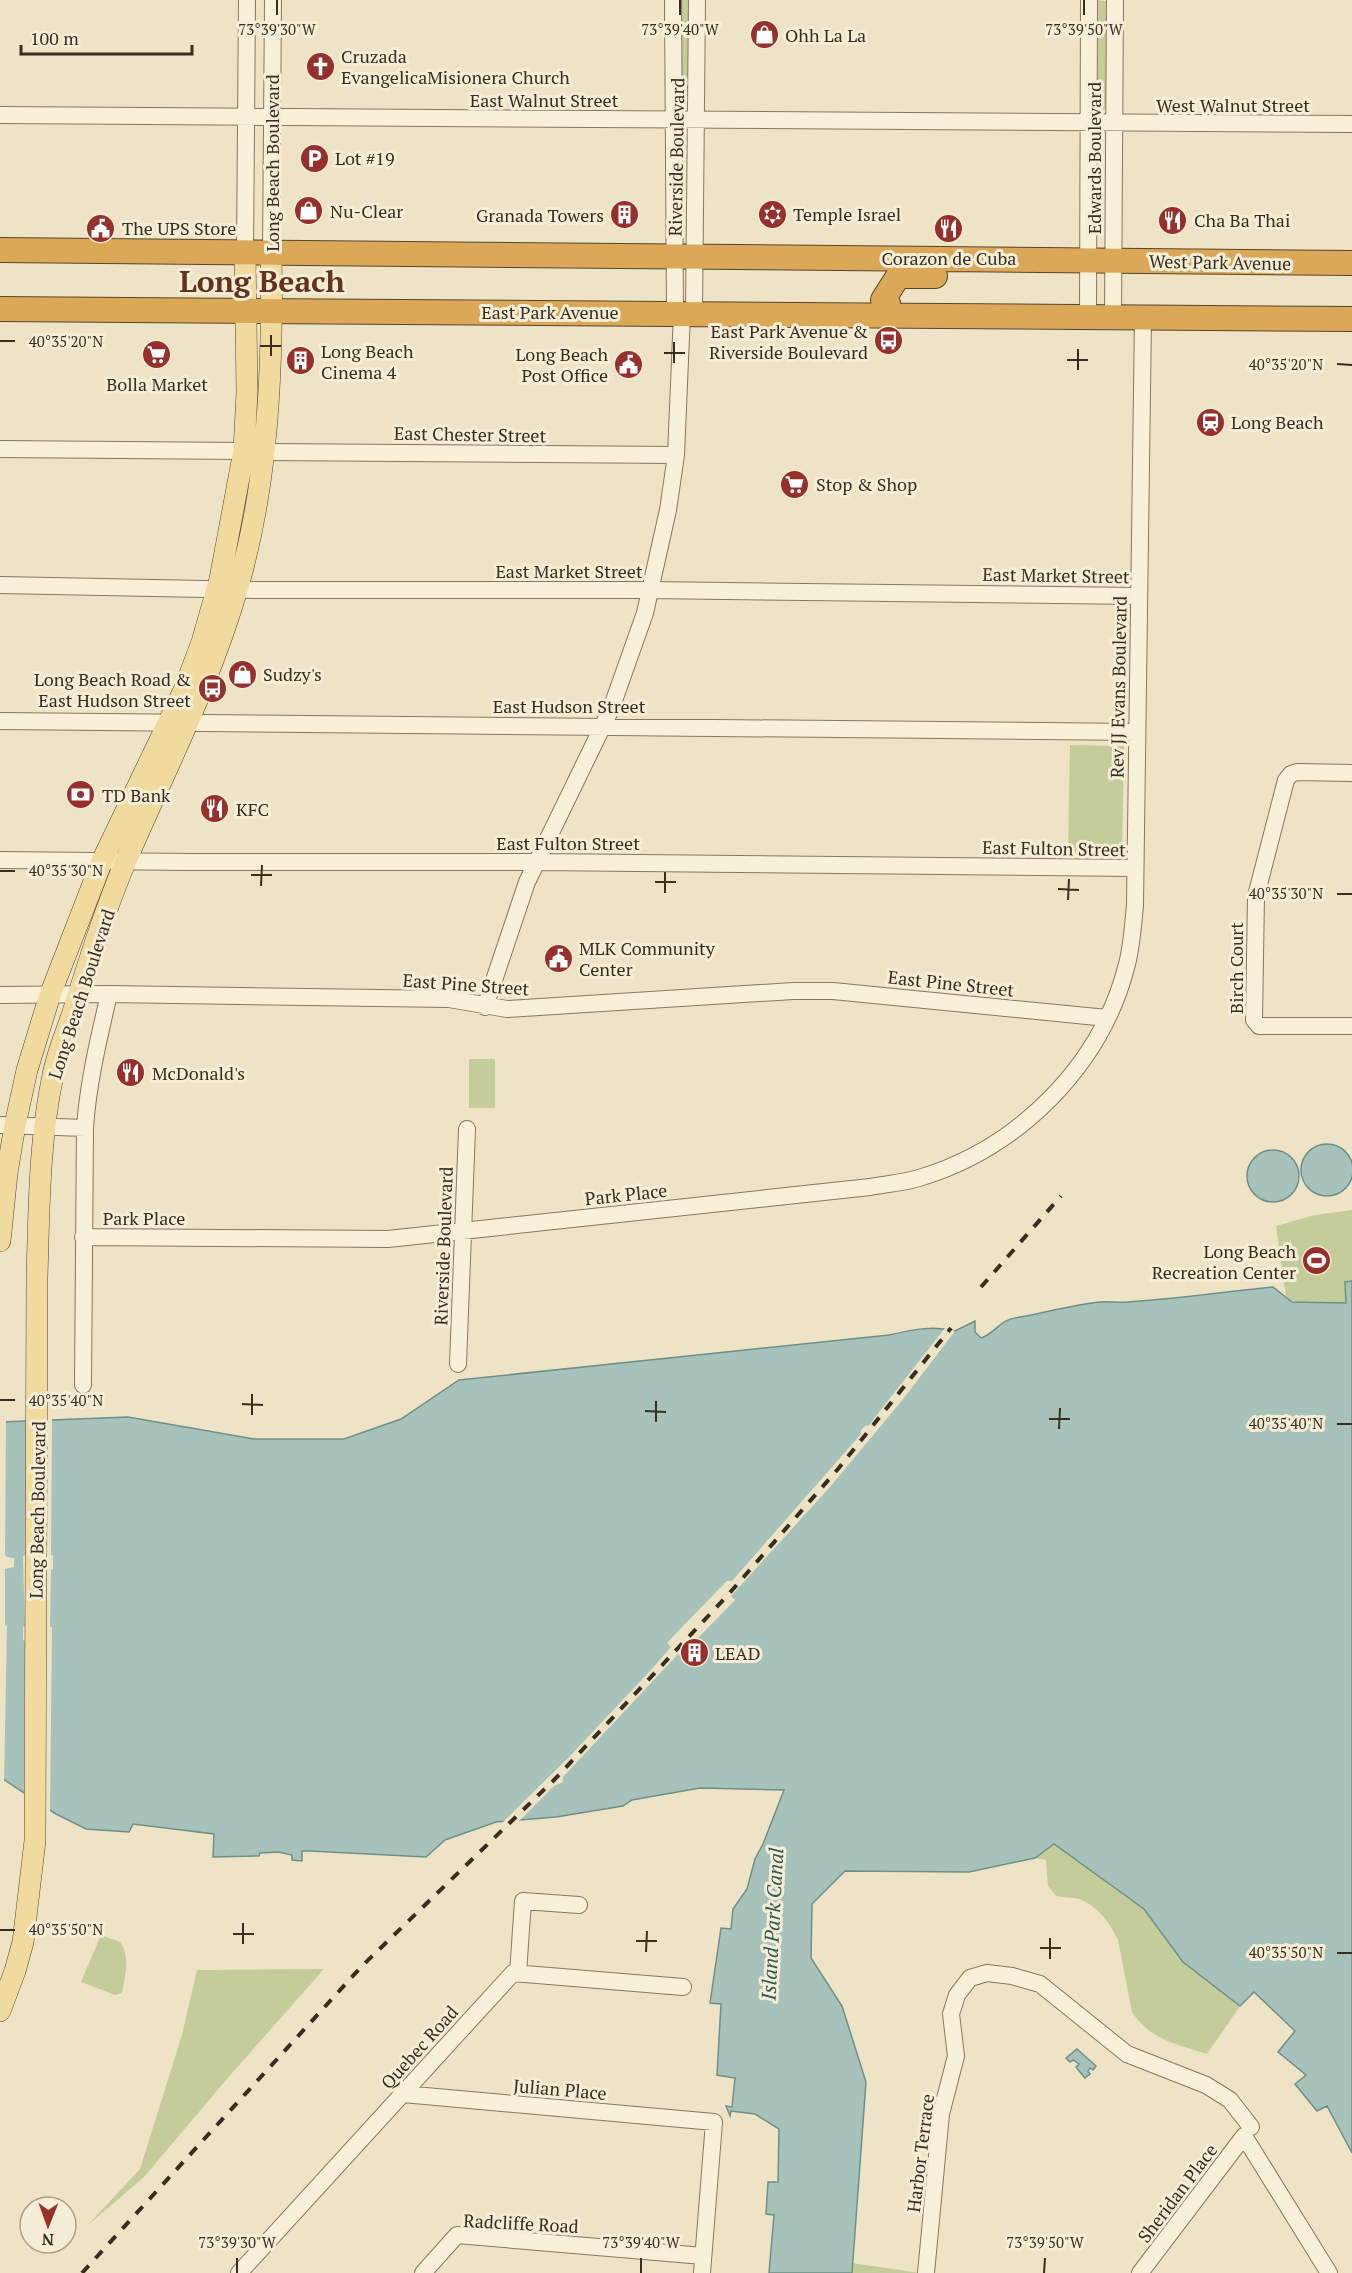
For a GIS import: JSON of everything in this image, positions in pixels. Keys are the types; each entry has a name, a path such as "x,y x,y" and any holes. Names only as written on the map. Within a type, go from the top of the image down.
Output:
{"highway":[{"path":"0,250 1088,261"},
{"path":"885,315 888,304 883,300 897,278 901,276 963,276 972,273 990,260"},
{"name":"West Park Avenue","path":"1088,261 1352,263"},
{"name":"East Park Avenue","path":"0,309 1100,317"},
{"path":"1100,317 1352,319"}],"main road":[{"name":"Long Beach Boulevard","path":"245,252 246,392 254,451"},
{"name":"Long Beach Boulevard","path":"0,2011 23,1941 35,1840 39,1197 45,1127 53,1074 89,959 178,723 202,642 227,590 254,451 272,310 271,252"},
{"name":"Long Beach Boulevard","path":"0,1241 7,1173 7,1125 50,995 102,861 178,723"}],"street":[{"name":"Long Beach Boulevard","path":"245,252 248,0"},
{"name":"Long Beach Boulevard","path":"271,252 273,0"},
{"name":"Riverside Boulevard","path":"485,1006 527,882 603,726 631,657 645,613 668,510 676,455 684,313 684,256 674,120 673,0"},
{"name":"Riverside Boulevard","path":"684,256 696,120 697,0"},
{"name":"Edwards Boulevard","path":"1089,0 1088,261 1100,317"},
{"name":"Edwards Boulevard","path":"1100,317 1113,261 1114,0"},
{"name":"East Walnut Street","path":"0,115 1089,123"},
{"name":"West Walnut Street","path":"1089,123 1352,124"},
{"name":"Rev JJ Evans Boulevard","path":"1107,1018 1123,979 1130,951 1135,905 1143,317"},
{"name":"East Chester Street","path":"0,449 676,455"},
{"name":"East Market Street","path":"0,585 227,590 650,590 1139,596"},
{"name":"East Hudson Street","path":"0,721 1137,732"},
{"name":"Birch Court","path":"1352,773 1297,772 1291,774 1286,780 1256,896 1254,1020 1259,1026 1352,1026"},
{"name":"East Fulton Street","path":"0,860 1135,868"},
{"name":"East Pine Street","path":"0,994 449,999 507,1009 782,991 833,990 1107,1018"},
{"name":"Long Beach Boulevard","path":"83,1385 85,1128 96,1046 109,994"},
{"name":"Park Place","path":"83,1237 388,1239 870,1187 918,1178 986,1149 1028,1119 1066,1080 1089,1052 1107,1018"},
{"path":"7,1125 85,1128"},
{"name":"Riverside Boulevard","path":"458,1364 467,1129"},
{"path":"579,1905 523,1901 518,1973 683,1987"},
{"name":"Quebec Road","path":"249,2270 513,1972 518,1973"},
{"name":"Harbor Terrace","path":"926,2273 941,2114 956,2056 951,2014 957,1995 970,1978 987,1973 1012,1976 1040,1984 1127,2054 1206,2085 1230,2100 1329,2273"},
{"name":"Julian Place","path":"403,2094 714,2122 702,2265"},
{"name":"Sheridan Place","path":"1140,2273 1248,2131"},
{"name":"Radcliffe Road","path":"423,2273 457,2235 702,2265"}],"green space":[{"path":"680,0 688,0 690,3 689,98 682,103 679,102"},
{"path":"1097,0 1112,2 1107,107 1101,112 1096,111"},
{"path":"1070,745 1124,746 1122,855 1068,854"},
{"path":"469,1059 495,1059 495,1108 469,1108"},
{"name":"Long Beach Recreation Center","path":"1352,1210 1352,1304 1292,1302 1286,1297 1276,1226 1315,1215"},
{"path":"1054,1844 1144,1909 1183,1962 1240,2006 1207,2054 1175,2044 1156,2035 1147,2029 1132,2012 1118,1940 1111,1927 1098,1911 1086,1902 1076,1898 1056,1896 1048,1886 1046,1860 1035,1858"},
{"path":"101,1935 120,1942 123,1948 126,1967 122,1993 115,1995 81,1982"},
{"path":"324,1969 144,2177 87,2226 140,2169 182,2035 197,1970"},
{"path":"852,2263 920,2273 852,2273"}],"water":[{"path":"1327,1144 1337,1146 1345,1152 1351,1160 1353,1170 1351,1180 1345,1188 1337,1194 1327,1196 1317,1194 1309,1188 1303,1180 1301,1170 1303,1160 1309,1152 1317,1146"},
{"path":"1273,1150 1283,1152 1291,1158 1297,1166 1299,1176 1297,1186 1291,1194 1283,1200 1273,1202 1263,1200 1255,1194 1249,1186 1247,1176 1249,1166 1255,1158 1263,1152"},
{"name":"Island Park Canal","path":"1352,1281 1352,2153 1327,2106 1317,2111 1295,2084 1306,2075 1278,2052 1295,2031 1254,1992 1240,2006 1183,1962 1144,1909 1054,1844 1035,1858 969,1872 845,1871 812,1904 811,1958 842,2006 866,2082 852,2273 769,2273 774,2215 766,2214 768,2182 778,2182 779,2129 755,2114 731,2111 730,2116 726,2106 732,2107 735,2078 717,2075 721,2004 710,2003 721,1928 731,1929 733,1909 747,1889 755,1859 784,1790 700,1788 632,1800 623,1806 556,1817 496,1822 445,1840 426,1857 302,1851 302,1861 292,1860 292,1855 278,1852 260,1853 259,1856 213,1857 214,1834 133,1824 129,1832 86,1829 56,1814 0,1777 0,1422 128,1417 254,1439 344,1439 401,1419 459,1380 889,1335 922,1329 939,1328 955,1331 975,1321 975,1332 981,1338 1010,1319 1100,1302 1146,1301 1273,1287 1292,1302 1346,1303 1345,1282"},
{"path":"1077,2049 1096,2066 1093,2070 1090,2068 1088,2071 1090,2074 1085,2078 1076,2067 1079,2064 1073,2060 1070,2062 1066,2058"}],"pier":[{"path":"945,1328 955,1331 904,1398 829,1488 731,1596 735,1600 698,1638 708,1648 692,1666 678,1654 563,1777 563,1782 554,1786 517,1823 501,1824 571,1755 649,1672 671,1647 667,1643 684,1625 727,1581 732,1581 861,1434 861,1430 869,1425"},
{"path":"52,1417 50,1814 24,1796 23,1556 26,1555 27,1418"},
{"path":"0,1419 6,1419 5,1555 14,1558 14,1567 5,1569 5,1625 7,1626 4,1783 0,1780"}],"railway":[{"path":"981,1287 1061,1196"},
{"path":"82,2273 362,1966 555,1779 727,1596 838,1469 951,1328"}],"place":[{"name":"Ohh La La","path":"764,35"},
{"name":"Cruzada EvangelicaMisionera Church","path":"320,66"},
{"name":"Lot #19","path":"314,158"},
{"name":"Nu-Clear","path":"309,211"},
{"name":"Temple Israel","path":"772,214"},
{"name":"Granada Towers","path":"625,215"},
{"name":"Cha Ba Thai","path":"1173,220"},
{"name":"The UPS Store","path":"101,228"},
{"name":"Corazon de Cuba","path":"949,229"},
{"name":"East Park Avenue & Riverside Boulevard","path":"889,341"},
{"name":"Bolla Market","path":"157,355"},
{"name":"Long Beach Cinema 4","path":"300,361"},
{"name":"Long Beach Post Office","path":"629,364"},
{"name":"Long Beach","path":"1210,422"},
{"name":"Stop & Shop","path":"795,484"},
{"name":"Sudzy's","path":"242,674"},
{"name":"Long Beach Road & East Hudson Street","path":"212,689"},
{"name":"TD Bank","path":"81,795"},
{"name":"KFC","path":"215,809"},
{"name":"MLK Community Center","path":"558,958"},
{"name":"McDonald's","path":"131,1073"},
{"name":"Long Beach Recreation Center","path":"1317,1261"},
{"name":"LEAD","path":"694,1653"}],"district":[{"name":"Long Beach","path":"262,281"}]}
